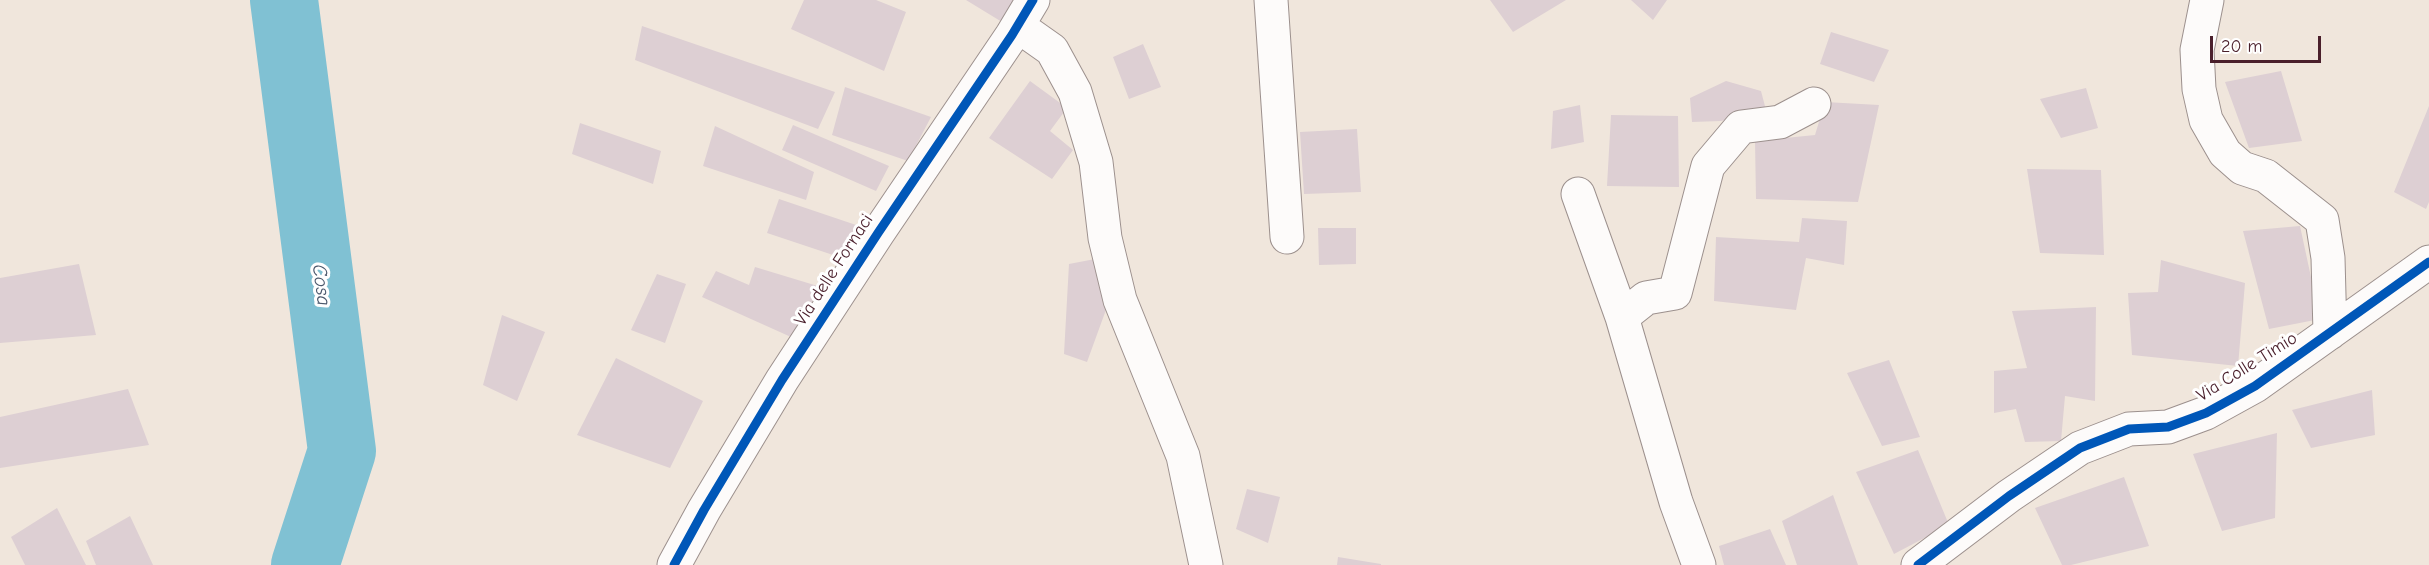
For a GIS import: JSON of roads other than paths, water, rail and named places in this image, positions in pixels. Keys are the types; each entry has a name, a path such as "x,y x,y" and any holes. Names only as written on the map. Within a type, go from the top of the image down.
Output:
{"street":[{"path":"1271,0 1287,237"},
{"path":"2207,0 2197,50 2199,89 2206,120 2225,153 2242,168 2265,176 2322,220 2328,258 2330,333"},
{"path":"1025,13 1052,51 1075,92 1096,162 1105,238 1120,300 1183,456 1206,565"},
{"name":"Via delle Fornaci","path":"674,565 704,510 788,370 1025,13"},
{"path":"1622,317 1646,298 1675,293 1708,166 1741,127 1780,122 1814,104"},
{"path":"1578,194 1622,317 1676,502 1699,565"},
{"name":"Via Colle Timio","path":"1918,565 2009,496 2080,448 2129,429 2168,427 2206,413 2255,386 2429,262"}],"waterway":[{"name":"Cosa","path":"284,0 342,451 305,565"}]}
